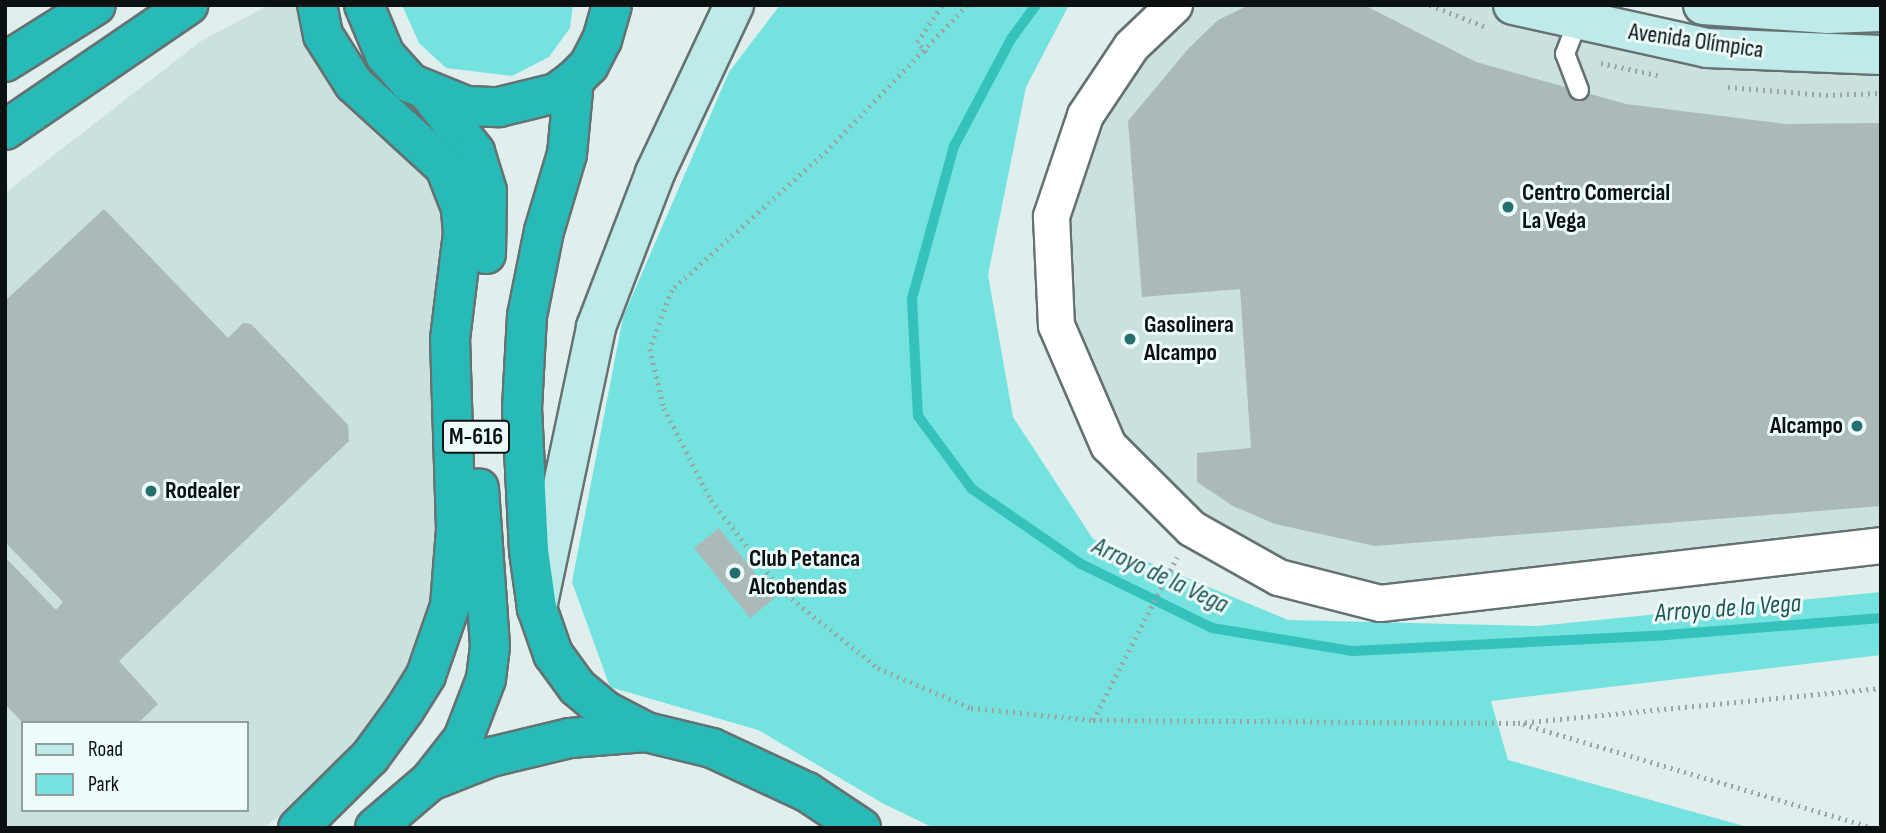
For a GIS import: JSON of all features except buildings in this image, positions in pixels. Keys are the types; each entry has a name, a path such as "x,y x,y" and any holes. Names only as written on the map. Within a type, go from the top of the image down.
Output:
{"highway":[{"path":"5,62 96,5"},
{"path":"12,128 188,5"},
{"path":"298,828 370,757 426,675 450,606 455,565 456,459 450,340 461,208 445,167 354,85 323,35 317,5"},
{"name":"M-616","path":"364,5 385,55 410,83 430,95 466,106 499,107 556,93 574,80 596,53 612,5"},
{"name":"M-616","path":"574,80 567,154 544,231 527,316 522,408 529,551 537,608 553,654 577,687 606,711 646,732 712,748 807,792 861,828"},
{"name":"M-616","path":"375,828 430,781 463,739 486,679 490,646 474,365 474,312 489,225 487,191 475,152 430,95"},
{"path":"459,255 474,312"},
{"path":"456,459 474,365"},
{"name":"M-616","path":"430,781 491,757 570,738 646,732"}],"street":[{"path":"537,608 596,327 655,173 734,5"},
{"path":"1174,5 1131,46 1085,115 1051,216 1056,325 1108,445 1191,528 1278,577 1380,603 1881,545"},
{"name":"Avenida Olímpica","path":"1513,5 1581,13 1707,48 1881,55"},
{"name":"Avenida Olímpica","path":"1703,5 1828,14 1881,12"}],"lane":[{"path":"1579,90 1565,54 1581,13"}],"path":[{"path":"926,53 917,42 942,5"},
{"path":"968,5 926,53 827,151 672,290 650,349 664,408 711,500 781,590 878,668 971,708 1094,720 1518,723 1881,688"},
{"path":"1094,720 1177,556"},
{"path":"1518,723 1874,828"}],"shaded area":[{"path":"269,5 298,5 329,86 376,135 424,163 443,204 430,364 439,541 429,615 392,699 309,793 263,828 5,828 5,193 201,41"},
{"name":"Centro Comercial La Vega","path":"1174,5 1513,5 1881,55 1881,545 1380,603 1278,577 1108,445 1056,325 1051,216 1085,115"}],"green space":[{"path":"402,5 573,5 570,28 549,57 512,76 446,68 419,43"},
{"path":"780,5 1069,5 1026,87 988,275 1013,417 1093,539 1288,620 1537,626 1881,592 1881,655 1491,701 1508,760 1751,828 934,828 884,804 758,730 610,687 572,582 623,317 729,72"}],"waterway":[{"name":"Arroyo de la Vega","path":"1036,5 1011,39 954,146 912,299 918,416 972,489 1081,564 1212,628 1353,651 1666,635 1881,618"}],"place":[{"name":"Centro Comercial La Vega","path":"1508,207"},
{"name":"Gasolinera Alcampo","path":"1130,339"},
{"name":"Alcampo","path":"1857,426"},
{"name":"Rodealer","path":"151,491"},
{"name":"Club Petanca Alcobendas","path":"735,573"}]}
